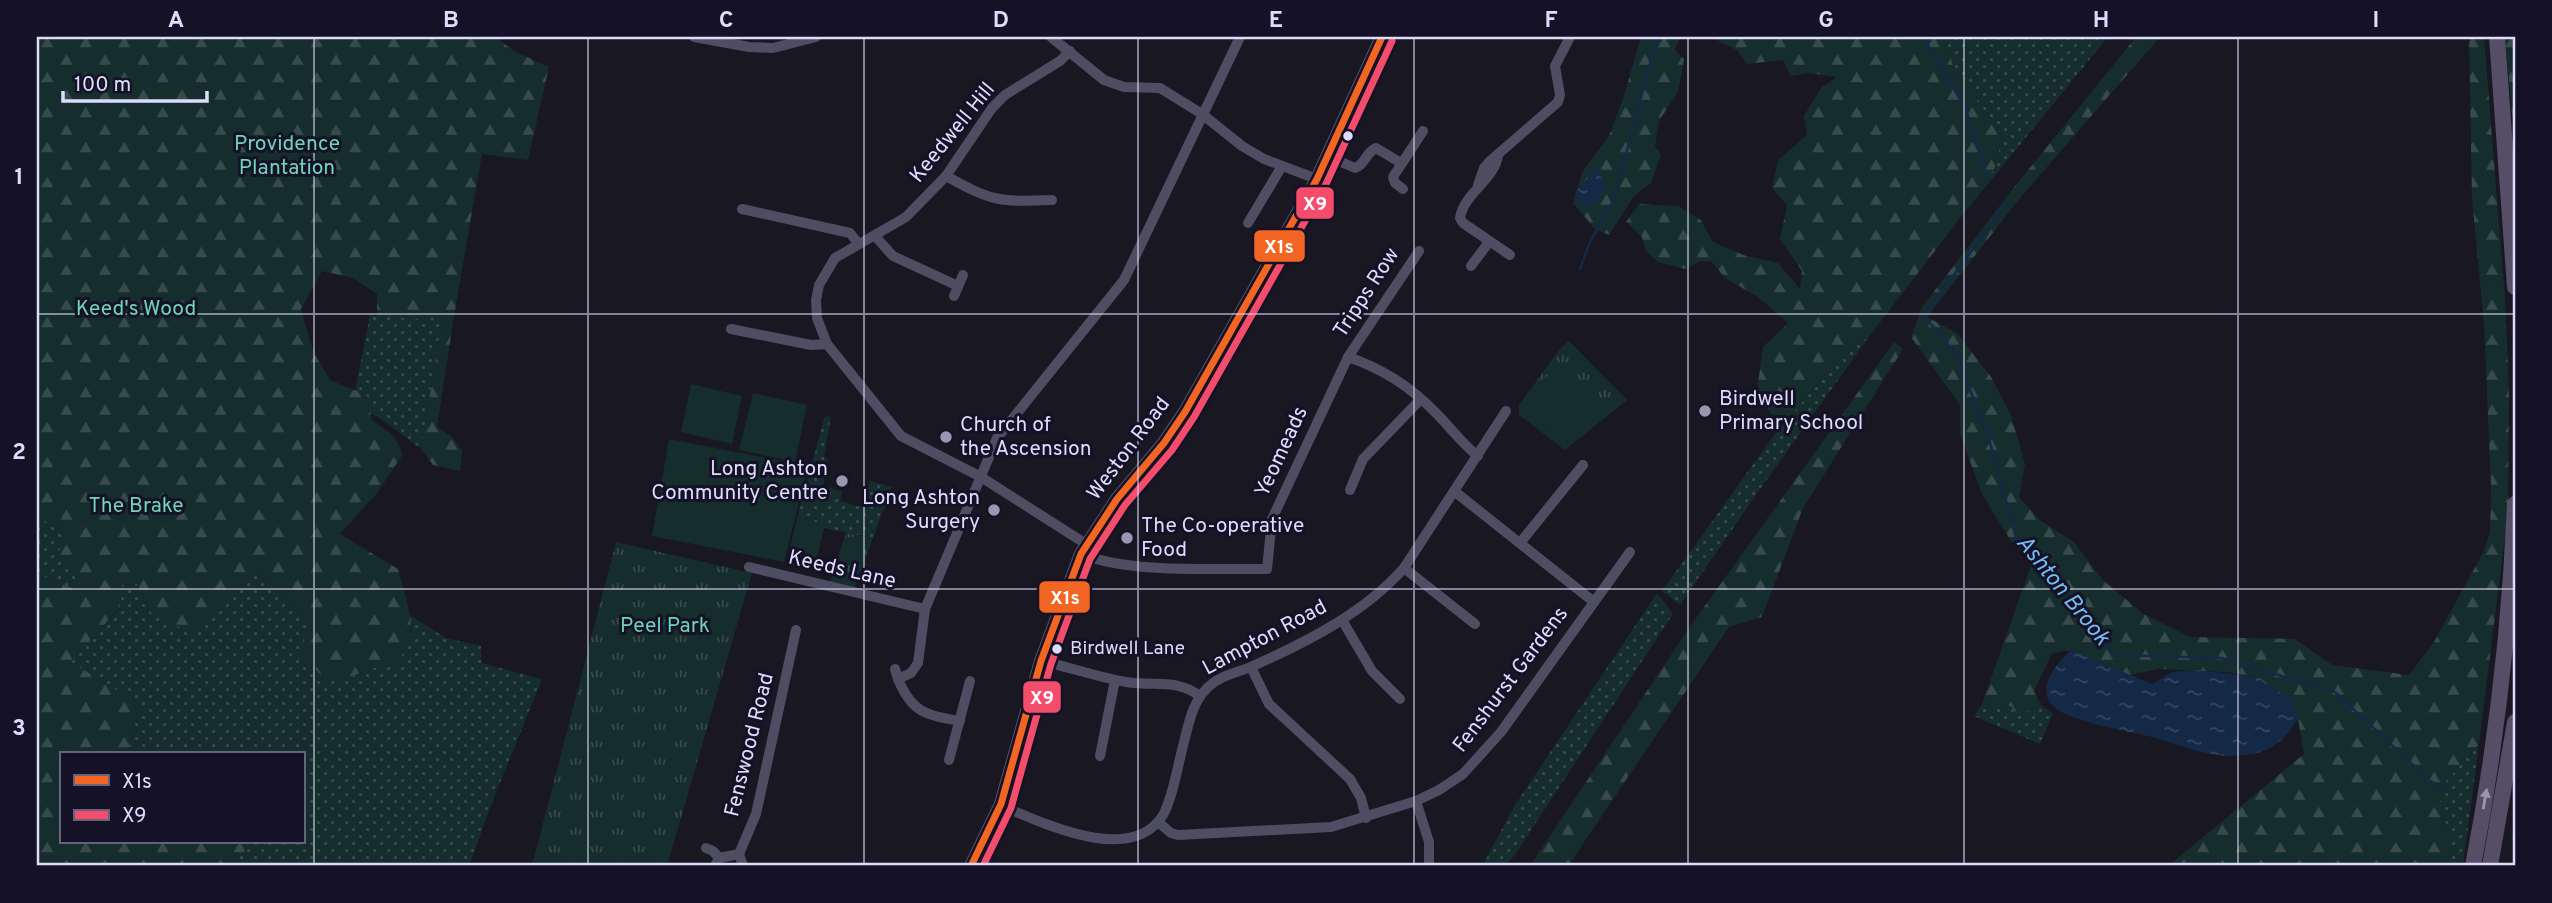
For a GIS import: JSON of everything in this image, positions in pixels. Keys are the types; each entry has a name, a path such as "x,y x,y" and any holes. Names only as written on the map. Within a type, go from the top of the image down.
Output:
{"main road":[{"path":"2497,37 2515,287"},
{"path":"2473,866 2490,771 2503,671 2515,504"},
{"path":"2490,866 2515,722"}],"street":[{"path":"694,37 749,47 773,48 816,37"},
{"path":"960,721 926,714 916,708 909,701 897,674 911,673 918,663 925,609 997,438 1124,281 1240,37"},
{"name":"Weston Road","path":"971,866 1000,806 1041,661 1083,549 1117,499 1180,420 1317,179 1382,37"},
{"path":"1510,255 1463,223 1461,212 1478,185 1483,168 1558,102 1560,95 1555,66 1570,37"},
{"path":"1059,39 1104,80 1124,87 1160,88 1202,114 1241,146 1264,159 1317,179"},
{"name":"Keedwell Hill","path":"1070,51 1060,61 1005,95 992,108 946,176 906,217 835,258 819,285 817,318 827,344 901,436 981,477 1083,549 1110,564 1267,569"},
{"path":"1403,189 1392,177 1423,131"},
{"path":"1327,156 1355,168 1359,167 1370,150 1376,148 1401,163"},
{"path":"1248,223 1282,166"},
{"path":"946,176 1000,201 1039,195 1052,200"},
{"path":"756,212 759,201"},
{"path":"742,209 850,233 858,243"},
{"path":"875,236 892,256 958,286"},
{"path":"1471,267 1489,242"},
{"name":"Tripps Row","path":"1348,357 1419,251"},
{"path":"954,296 963,275"},
{"path":"731,330 811,345 827,344"},
{"path":"1348,357 1380,370 1420,400 1433,410 1464,446 1478,456"},
{"name":"Yeomeads","path":"1267,569 1272,519 1348,357"},
{"path":"1350,490 1363,458 1420,400"},
{"name":"Lampton Road","path":"1158,822 1166,810 1192,712 1200,696 1213,683 1251,667 1342,620 1386,589 1404,568 1506,411"},
{"path":"1520,543 1583,465"},
{"path":"1454,491 1594,602"},
{"name":"Fenshurst Gardens","path":"1158,822 1171,833 1198,835 1331,827 1416,801 1464,774 1483,754 1630,552"},
{"name":"Keeds Lane","path":"749,567 925,609"},
{"path":"1404,568 1475,624"},
{"path":"1342,620 1371,670 1400,699"},
{"name":"Fenswood Road","path":"739,855 756,814 796,630"},
{"path":"1041,661 1115,680 1148,685 1181,685 1200,696"},
{"path":"1251,667 1269,704 1350,779 1361,798 1366,818"},
{"path":"1100,756 1115,680"},
{"path":"949,760 970,681"},
{"path":"1416,801 1429,842 1429,866"},
{"path":"1000,806 1072,833 1098,838 1134,836 1158,822"},
{"path":"706,848 713,850 717,862 739,855 743,866"}],"green space":[{"path":"37,37 495,37 514,51 549,67 528,160 482,154 437,427 451,436 462,450 460,471 433,465 421,449 442,321 377,316 377,294 353,278 322,271 301,309 313,351 330,380 366,395 372,420 394,436 403,454 377,493 340,534 398,569 408,607 410,629 409,640 396,664 374,668 335,682 320,674 302,655 308,618 259,574 241,579 194,635 151,612 137,584 122,585 120,607 71,662 139,704 128,752 60,752 60,844 252,844 229,866 37,866 37,574 75,589 85,578 59,557 62,526 37,519"},
{"path":"1641,37 1680,37 1675,50 1684,59 1678,92 1659,121 1655,146 1661,155 1651,183 1634,196 1609,235 1595,229 1573,203 1582,172 1609,136"},
{"path":"1715,37 1944,37 1955,72 2001,132 1997,164 1964,213 1868,338 1847,349 1785,422 1776,418 1756,397 1763,347 1788,323 1758,297 1725,278 1712,262 1701,261 1685,269 1658,262 1646,251 1642,237 1626,222 1639,204 1678,206 1701,220 1713,242 1746,256 1778,263 1800,289 1802,271 1780,239 1787,205 1772,188 1778,160 1807,135 1804,116 1821,88 1837,77 1808,73 1791,76 1783,60 1747,64 1737,50 1721,43"},
{"path":"1944,37 2108,37 1964,213 1997,164 2001,132 1955,72"},
{"path":"2136,37 2160,37 2020,198 1927,317 1958,334 1991,377 2011,415 2025,464 2019,497 2041,521 2074,542 2102,579 2142,613 2190,637 2295,639 2332,665 2409,675 2434,642 2484,551 2490,532 2491,486 2484,325 2472,198 2469,37 2484,37 2505,298 2509,392 2508,513 2479,744 2446,781 2440,801 2453,853 2446,866 2168,866 2304,754 2298,719 2258,677 2225,672 2159,669 2129,675 2071,650 2052,653 2034,691 2041,705 2018,715 2011,706 1982,704 2033,560 2011,541 1982,494 1960,434 1960,405 1911,337 1922,307 2016,185"},
{"path":"2505,37 2515,37 2515,145"},
{"path":"370,315 442,320 421,449 370,413 366,395 355,391"},
{"path":"1868,338 1680,605 1662,591 1772,438 1847,349"},
{"path":"1569,341 1627,400 1565,450 1519,415 1519,405 1559,350"},
{"path":"1894,342 1903,349 1803,508 1762,617 1729,627 1568,866 1530,866 1689,628"},
{"path":"1547,376 1594,410 1570,443 1523,408"},
{"path":"691,384 742,396 732,444 681,432"},
{"path":"753,393 807,405 795,462 739,450"},
{"path":"825,416 831,417 824,457 828,459 823,486 842,491 840,501 862,507 870,481 892,487 873,538 824,528 824,525 797,518"},
{"path":"669,439 808,466 784,562 652,536"},
{"path":"797,518 825,524 814,570 786,565"},
{"path":"37,519 62,526 85,578 76,589 37,574"},
{"path":"846,533 873,538 854,589 829,585"},
{"name":"Peel Park","path":"616,542 752,573 667,866 532,866"},
{"path":"259,574 308,618 335,682 396,663 412,631 408,614 446,638 481,646 482,663 542,679 469,866 303,866 293,862 291,866 229,866 252,844 304,844 304,752 128,752 139,704 70,662 120,608 121,585 137,584 151,612 194,634 241,579"},
{"path":"1657,593 1673,614 1514,856 1505,866 1482,866 1515,805"},
{"path":"1982,704 2012,706 2018,715 2041,705 2053,713 2040,744 1974,716"},
{"path":"2479,744 2463,866 2446,866 2453,853 2440,801 2446,781"}],"water":[{"path":"1597,168 1607,187 1594,205 1584,206 1578,203 1575,192"},
{"path":"2071,650 2152,684 2172,672 2196,670 2258,677 2290,699 2298,719 2285,737 2268,749 2253,754 2227,756 2197,751 2086,721 2059,710 2050,703 2047,694 2048,680"}],"waterway":[{"path":"1580,269 1590,242 1614,199 1657,37"},
{"name":"Ashton Brook","path":"1923,37 1965,107 1989,182"},
{"name":"Ashton Brook","path":"2008,201 1924,316 1955,352 1988,435 2016,537 2114,655 2222,658 2335,692 2429,780 2445,791"},
{"name":"Ashton Brook","path":"2512,837 2515,841"}],"transit line":[{"name":"X1s","path":"971,866 1001,804 1041,661 1081,554 1117,499 1164,443 1185,412 1317,179 1382,37"},
{"name":"X9","path":"983,866 1011,808 1051,664 1090,559 1125,505 1172,450 1194,417 1326,184 1392,41"}],"place":[{"name":"Birdwell Primary School","path":"1705,411"},
{"name":"Church of the Ascension","path":"946,437"},
{"name":"Long Ashton Community Centre","path":"842,481"},
{"name":"Long Ashton Surgery","path":"994,510"},
{"name":"The Co-operative Food","path":"1127,538"},
{"name":"Birdwell Lane","path":"1057,649"}],"park label":[{"name":"Providence Plantation","path":"287,156"},
{"name":"Keed's Wood","path":"136,309"},
{"name":"The Brake","path":"136,506"}]}
